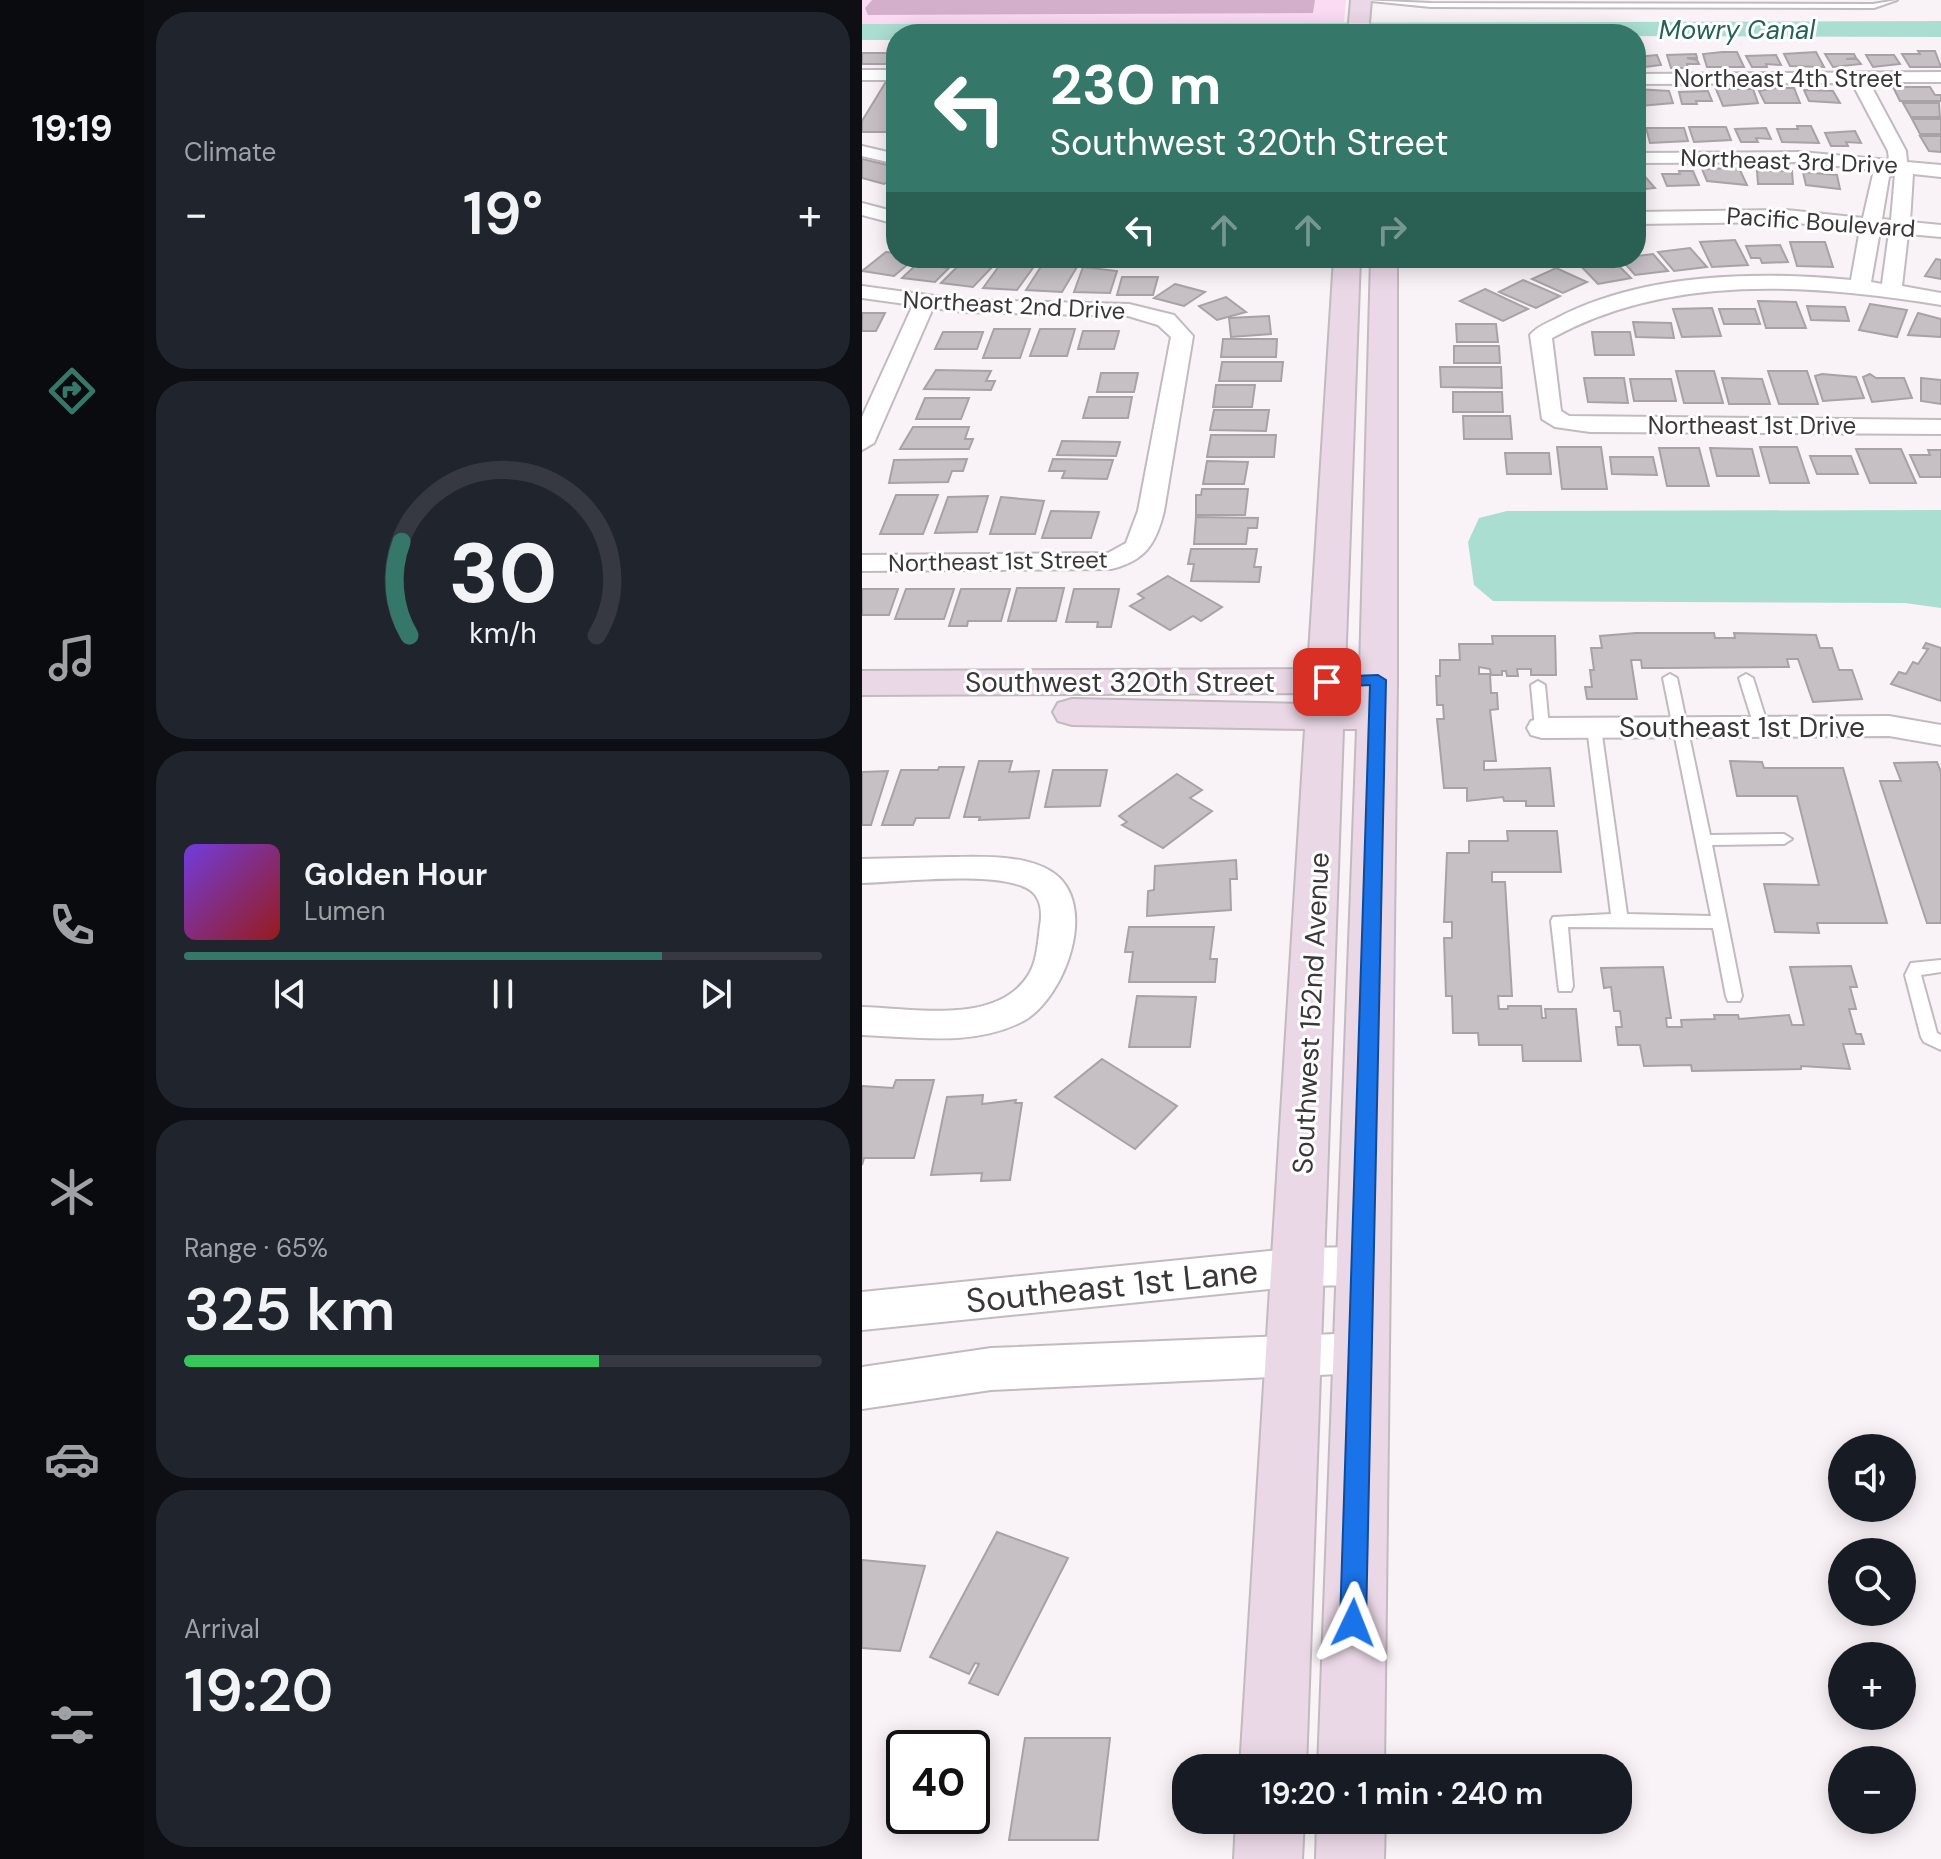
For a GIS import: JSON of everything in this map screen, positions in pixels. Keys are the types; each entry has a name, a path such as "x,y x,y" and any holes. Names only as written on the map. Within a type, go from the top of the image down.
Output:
{"street":[{"path":"862,75 886,75"},
{"name":"Northeast 4th Street","path":"1646,79 1941,77"},
{"path":"1858,78 1897,151 1902,174 1891,291"},
{"path":"862,151 886,157"},
{"name":"Northeast 3rd Drive","path":"1646,158 1743,155 1902,174 1941,171"},
{"path":"1902,174 1880,174 1860,287 1941,299"},
{"name":"Pacific Boulevard","path":"1646,218 1701,215 1873,222 1941,231"},
{"name":"Pacific Boulevard","path":"1646,225 1701,215"},
{"path":"1865,262 1894,265"},
{"name":"Southwest 152nd Avenue","path":"1274,1754 1347,268"},
{"name":"Southwest 152nd Avenue","path":"1351,1754 1377,699 1384,268"},
{"name":"Northeast 1st Drive","path":"1860,287 1841,284 1711,287 1637,296 1598,306 1557,324 1541,335 1550,414 1563,422 1590,425 1941,427"},
{"name":"Northeast 2nd Drive","path":"862,292 925,302 1129,310 1166,320 1182,336 1144,540 1134,554"},
{"path":"862,443 925,302"},
{"name":"Northeast 1st Street","path":"862,563 1111,561 1134,554"},
{"name":"Southwest 320th Street","path":"862,683 1326,699"},
{"name":"Southwest 320th Street","path":"862,710 1377,699"},
{"name":"Southeast 1st Drive","path":"1542,728 1889,726 1941,735"},
{"path":"862,1021 975,1021 1000,1015 1030,998 1044,980 1058,923 1058,904 1045,884 1015,871 863,874"},
{"name":"Southeast 1st Lane","path":"862,1311 1299,1267 1362,1266"},
{"path":"862,1388 991,1369 1295,1353 1360,1353"},
{"path":"1268,1859 1269,1834"},
{"path":"1350,1859 1351,1834"}],"lane":[{"path":"1361,13 1431,3 1874,6 1893,0"},
{"path":"1670,678 1706,840 1734,996"},
{"path":"1746,678 1761,726"},
{"path":"1538,685 1542,728"},
{"path":"1594,728 1620,920"},
{"path":"1706,840 1784,839"},
{"path":"1565,986 1559,921 1720,922"},
{"path":"1941,966 1917,967 1913,975 1930,1037 1941,1043"}],"shaded area":[{"path":"862,0 872,0 865,8 1313,13 1315,0 1346,0 1344,22 862,24"},
{"path":"872,0 1315,0 1313,13 868,15 865,8"}],"water":[{"name":"Mowry Canal","path":"1941,21 1941,37 1646,36 1646,24 886,24 886,40 862,40 862,24"},
{"path":"1941,510 1941,608 1905,603 1493,601 1474,585 1468,542 1479,518 1507,511"}],"building":[{"path":"1918,51 1935,51 1941,67 1910,67 1902,54 1920,54"},
{"path":"1737,52 1744,67 1707,67 1703,54"},
{"path":"1816,52 1824,67 1790,66 1784,54"},
{"path":"862,53 886,53 886,64 862,64"},
{"path":"1696,54 1697,58 1687,58 1697,60 1699,64 1687,64 1688,68 1671,68 1667,55"},
{"path":"1825,54 1854,54 1856,58 1846,59 1857,59 1861,64 1833,67"},
{"path":"1657,55 1661,65 1646,67 1646,56"},
{"path":"1776,55 1781,65 1766,64 1767,67 1752,67 1746,56"},
{"path":"1866,55 1894,55 1900,64 1873,67"},
{"path":"886,82 886,132 862,132 862,121"},
{"path":"1893,87 1930,87 1935,95 1941,95 1941,101 1900,101"},
{"path":"1794,88 1800,103 1765,103 1759,91"},
{"path":"1716,89 1753,89 1758,103 1723,106"},
{"path":"1646,90 1669,91 1673,103 1646,105"},
{"path":"1804,90 1833,91 1840,103 1809,101"},
{"path":"1708,91 1712,101 1682,104 1679,92"},
{"path":"1903,103 1939,103 1940,117 1911,117"},
{"path":"1912,119 1941,119 1941,134 1920,134"},
{"path":"1797,126 1811,126 1819,143 1782,142 1777,129 1798,129"},
{"path":"1689,127 1726,127 1731,140 1694,142"},
{"path":"1646,128 1684,128 1688,141 1650,143"},
{"path":"1766,128 1771,139 1756,138 1758,142 1741,142 1735,129"},
{"path":"1855,131 1861,143 1846,142 1848,146 1831,146 1825,133"},
{"path":"1920,136 1941,136 1941,152 1929,151"},
{"path":"862,159 886,165 884,184 862,178"},
{"path":"1739,168 1747,185 1707,181 1702,169"},
{"path":"1679,171 1693,171 1699,185 1667,186 1662,174 1680,174"},
{"path":"1757,171 1792,171 1793,184 1758,184"},
{"path":"1803,172 1837,175 1840,189 1806,185"},
{"path":"1646,178 1655,188 1646,189"},
{"path":"1735,240 1748,265 1712,267 1700,242"},
{"path":"1790,242 1825,242 1833,267 1797,266"},
{"path":"1780,245 1788,262 1762,263 1760,258 1751,258 1746,246"},
{"path":"1690,248 1707,267 1674,271 1658,252"},
{"path":"886,252 886,268 903,268 894,276 862,271"},
{"path":"1653,254 1668,271 1635,275 1629,268 1646,268 1646,255"},
{"path":"1936,259 1941,260 1941,279 1925,276"},
{"path":"913,268 949,268 935,282 902,278"},
{"path":"956,268 991,268 973,287 941,283"},
{"path":"998,268 1033,268 1017,290 983,288"},
{"path":"1040,268 1076,268 1062,292 1026,290"},
{"path":"1083,268 1117,271 1110,293 1074,292"},
{"path":"1556,268 1587,282 1563,293 1532,279"},
{"path":"1583,268 1621,268 1631,278 1598,284"},
{"path":"1122,277 1158,277 1153,295 1117,295"},
{"path":"1523,280 1560,296 1536,308 1499,292"},
{"path":"1175,284 1205,292 1184,306 1154,298"},
{"path":"1485,289 1528,309 1503,321 1460,301"},
{"path":"1226,297 1246,312 1217,320 1199,306"},
{"path":"1758,301 1796,302 1806,328 1766,328"},
{"path":"1870,304 1907,310 1897,337 1859,330"},
{"path":"1807,306 1845,307 1849,321 1811,320"},
{"path":"1712,308 1721,336 1682,337 1673,309"},
{"path":"1719,309 1755,309 1760,324 1724,324"},
{"path":"862,313 885,313 876,331 862,331"},
{"path":"1918,313 1941,319 1941,337 1908,335"},
{"path":"1269,316 1271,334 1231,337 1229,318"},
{"path":"1633,322 1671,323 1674,338 1636,337"},
{"path":"1456,324 1496,324 1498,342 1457,342"},
{"path":"994,329 1030,329 1020,358 983,358"},
{"path":"1040,329 1075,329 1067,356 1030,356"},
{"path":"1083,331 1119,331 1114,349 1078,349"},
{"path":"943,332 983,332 977,349 935,349"},
{"path":"1592,332 1630,332 1634,355 1595,355"},
{"path":"1223,339 1277,339 1276,357 1221,357"},
{"path":"1454,346 1499,346 1500,363 1454,363"},
{"path":"1222,362 1283,362 1281,381 1219,381"},
{"path":"1440,367 1501,367 1502,388 1441,387"},
{"path":"936,370 991,371 986,381 995,381 991,390 924,389"},
{"path":"1676,371 1714,371 1723,403 1684,403"},
{"path":"1768,371 1807,371 1818,404 1779,404"},
{"path":"1101,373 1138,373 1134,392 1097,392"},
{"path":"1870,374 1876,378 1904,378 1912,398 1872,402 1863,377"},
{"path":"1815,376 1856,377 1864,398 1823,401"},
{"path":"1584,378 1624,378 1628,403 1588,402"},
{"path":"1722,378 1762,379 1770,404 1729,404"},
{"path":"1921,378 1941,380 1941,404 1921,401"},
{"path":"1630,379 1671,379 1676,401 1634,401"},
{"path":"1216,385 1255,385 1252,407 1213,407"},
{"path":"1453,392 1502,392 1503,412 1453,412"},
{"path":"1089,397 1132,397 1128,418 1083,418"},
{"path":"925,398 969,398 961,419 916,419"},
{"path":"1214,410 1269,410 1266,431 1210,430"},
{"path":"1463,416 1510,416 1512,439 1464,439"},
{"path":"913,427 969,427 965,439 973,439 969,449 900,449"},
{"path":"1211,435 1276,435 1274,457 1207,457"},
{"path":"1062,441 1120,442 1116,456 1057,455"},
{"path":"1557,447 1601,447 1607,489 1562,489"},
{"path":"1760,447 1797,447 1809,483 1770,483"},
{"path":"1659,448 1699,448 1709,486 1667,486"},
{"path":"1710,448 1752,449 1759,476 1717,476"},
{"path":"1856,449 1901,449 1916,483 1870,483"},
{"path":"1928,450 1941,450 1941,477 1920,477 1910,455 1930,455"},
{"path":"1505,453 1549,453 1551,474 1507,474"},
{"path":"1810,456 1851,456 1858,474 1817,474"},
{"path":"1610,457 1653,457 1657,475 1612,474"},
{"path":"967,459 963,471 952,471 948,482 889,483 894,460"},
{"path":"1053,459 1113,460 1107,479 1062,478 1065,471 1049,471"},
{"path":"1207,461 1248,462 1244,484 1203,484"},
{"path":"1202,489 1248,489 1245,515 1196,515 1196,495 1201,495"},
{"path":"896,495 938,495 923,534 880,534"},
{"path":"988,496 977,532 935,533 948,497"},
{"path":"1001,497 1044,501 1035,534 990,534"},
{"path":"1051,511 1099,512 1091,538 1042,538"},
{"path":"1196,517 1258,518 1257,528 1248,528 1246,544 1194,544"},
{"path":"1191,549 1257,549 1254,567 1261,567 1259,582 1191,581 1194,564 1188,564"},
{"path":"1168,576 1222,607 1201,621 1193,616 1170,630 1130,606 1144,598 1138,594"},
{"path":"1017,588 1064,588 1056,621 1008,621"},
{"path":"862,589 898,589 889,615 862,615"},
{"path":"906,589 954,589 944,619 895,619"},
{"path":"961,589 1010,589 1001,621 968,621 967,626 949,626"},
{"path":"1074,589 1119,589 1111,627 1097,627 1098,622 1066,622"},
{"path":"1714,633 1715,638 1735,638 1734,633 1816,635 1820,648 1832,648 1839,670 1852,670 1862,699 1813,702 1798,659 1787,659 1789,667 1642,668 1641,660 1631,660 1637,699 1587,699 1585,687 1592,687 1590,670 1594,670 1591,648 1602,648 1600,636"},
{"path":"1492,636 1555,636 1556,675 1531,675 1531,669 1517,669 1518,676 1507,676 1506,671 1502,671 1502,675 1491,675 1490,669 1479,667 1479,674 1490,674 1491,693 1497,693 1498,709 1490,710 1496,761 1484,761 1484,770 1550,768 1554,806 1526,806 1526,801 1504,801 1503,797 1467,801 1467,788 1444,788 1437,719 1444,719 1443,705 1437,705 1436,676 1440,676 1440,660 1460,660 1459,644 1493,644"},
{"path":"1926,643 1941,648 1941,701 1891,684 1899,672 1906,674 1913,662 1918,664 1928,649 1923,648"},
{"path":"979,761 1012,761 1009,772 1039,771 1029,818 979,820 980,817 964,817"},
{"path":"1730,761 1762,762 1764,768 1843,768 1887,923 1817,923 1819,933 1775,932 1764,884 1819,885 1797,796 1737,796"},
{"path":"1937,762 1941,772 1941,923 1927,923 1880,781 1901,781 1894,763"},
{"path":"939,767 964,767 949,818 916,818 913,825 882,825 901,770 938,770"},
{"path":"1053,770 1107,770 1100,806 1045,807"},
{"path":"888,771 871,825 862,825 862,772"},
{"path":"1177,774 1202,790 1190,798 1212,811 1163,848 1122,825 1127,822 1119,816"},
{"path":"1507,831 1557,831 1561,872 1492,872 1492,882 1505,882 1512,996 1498,996 1499,1009 1541,1006 1542,1018 1546,1018 1545,1009 1576,1009 1581,1061 1523,1061 1522,1045 1479,1045 1478,1033 1453,1033 1452,996 1446,996 1444,938 1452,938 1452,922 1444,922 1447,853 1469,853 1469,841 1508,841"},
{"path":"1236,860 1237,879 1230,879 1231,910 1147,916 1148,891 1154,890 1155,866"},
{"path":"1129,927 1214,927 1210,959 1217,959 1215,982 1129,982 1133,952 1125,952"},
{"path":"1851,966 1857,987 1850,987 1856,1009 1849,1009 1856,1034 1861,1034 1864,1044 1843,1044 1850,1069 1801,1066 1801,1069 1692,1071 1691,1065 1644,1066 1640,1045 1618,1045 1616,1027 1622,1027 1620,1011 1614,1011 1611,987 1604,988 1601,968 1663,967 1671,1018 1666,1018 1667,1027 1682,1027 1681,1020 1715,1019 1714,1015 1738,1015 1739,1019 1789,1015 1792,1025 1804,1025 1790,967"},
{"path":"1137,996 1196,997 1190,1047 1129,1047"},
{"path":"1102,1059 1177,1106 1135,1149 1055,1097"},
{"path":"896,1080 934,1080 914,1158 864,1158 862,1165 862,1086 893,1088"},
{"path":"983,1095 982,1104 1016,1100 1015,1103 1022,1103 1010,1180 981,1181 982,1173 931,1175 947,1097"},
{"path":"997,1532 1068,1558 998,1695 969,1683 979,1664 975,1663 969,1674 930,1657"},
{"path":"862,1560 925,1566 900,1651 862,1648"},
{"path":"1025,1738 1110,1738 1098,1840 1009,1840"}],"route":[{"path":"1327,682 1378,680 1353,1623"}]}
